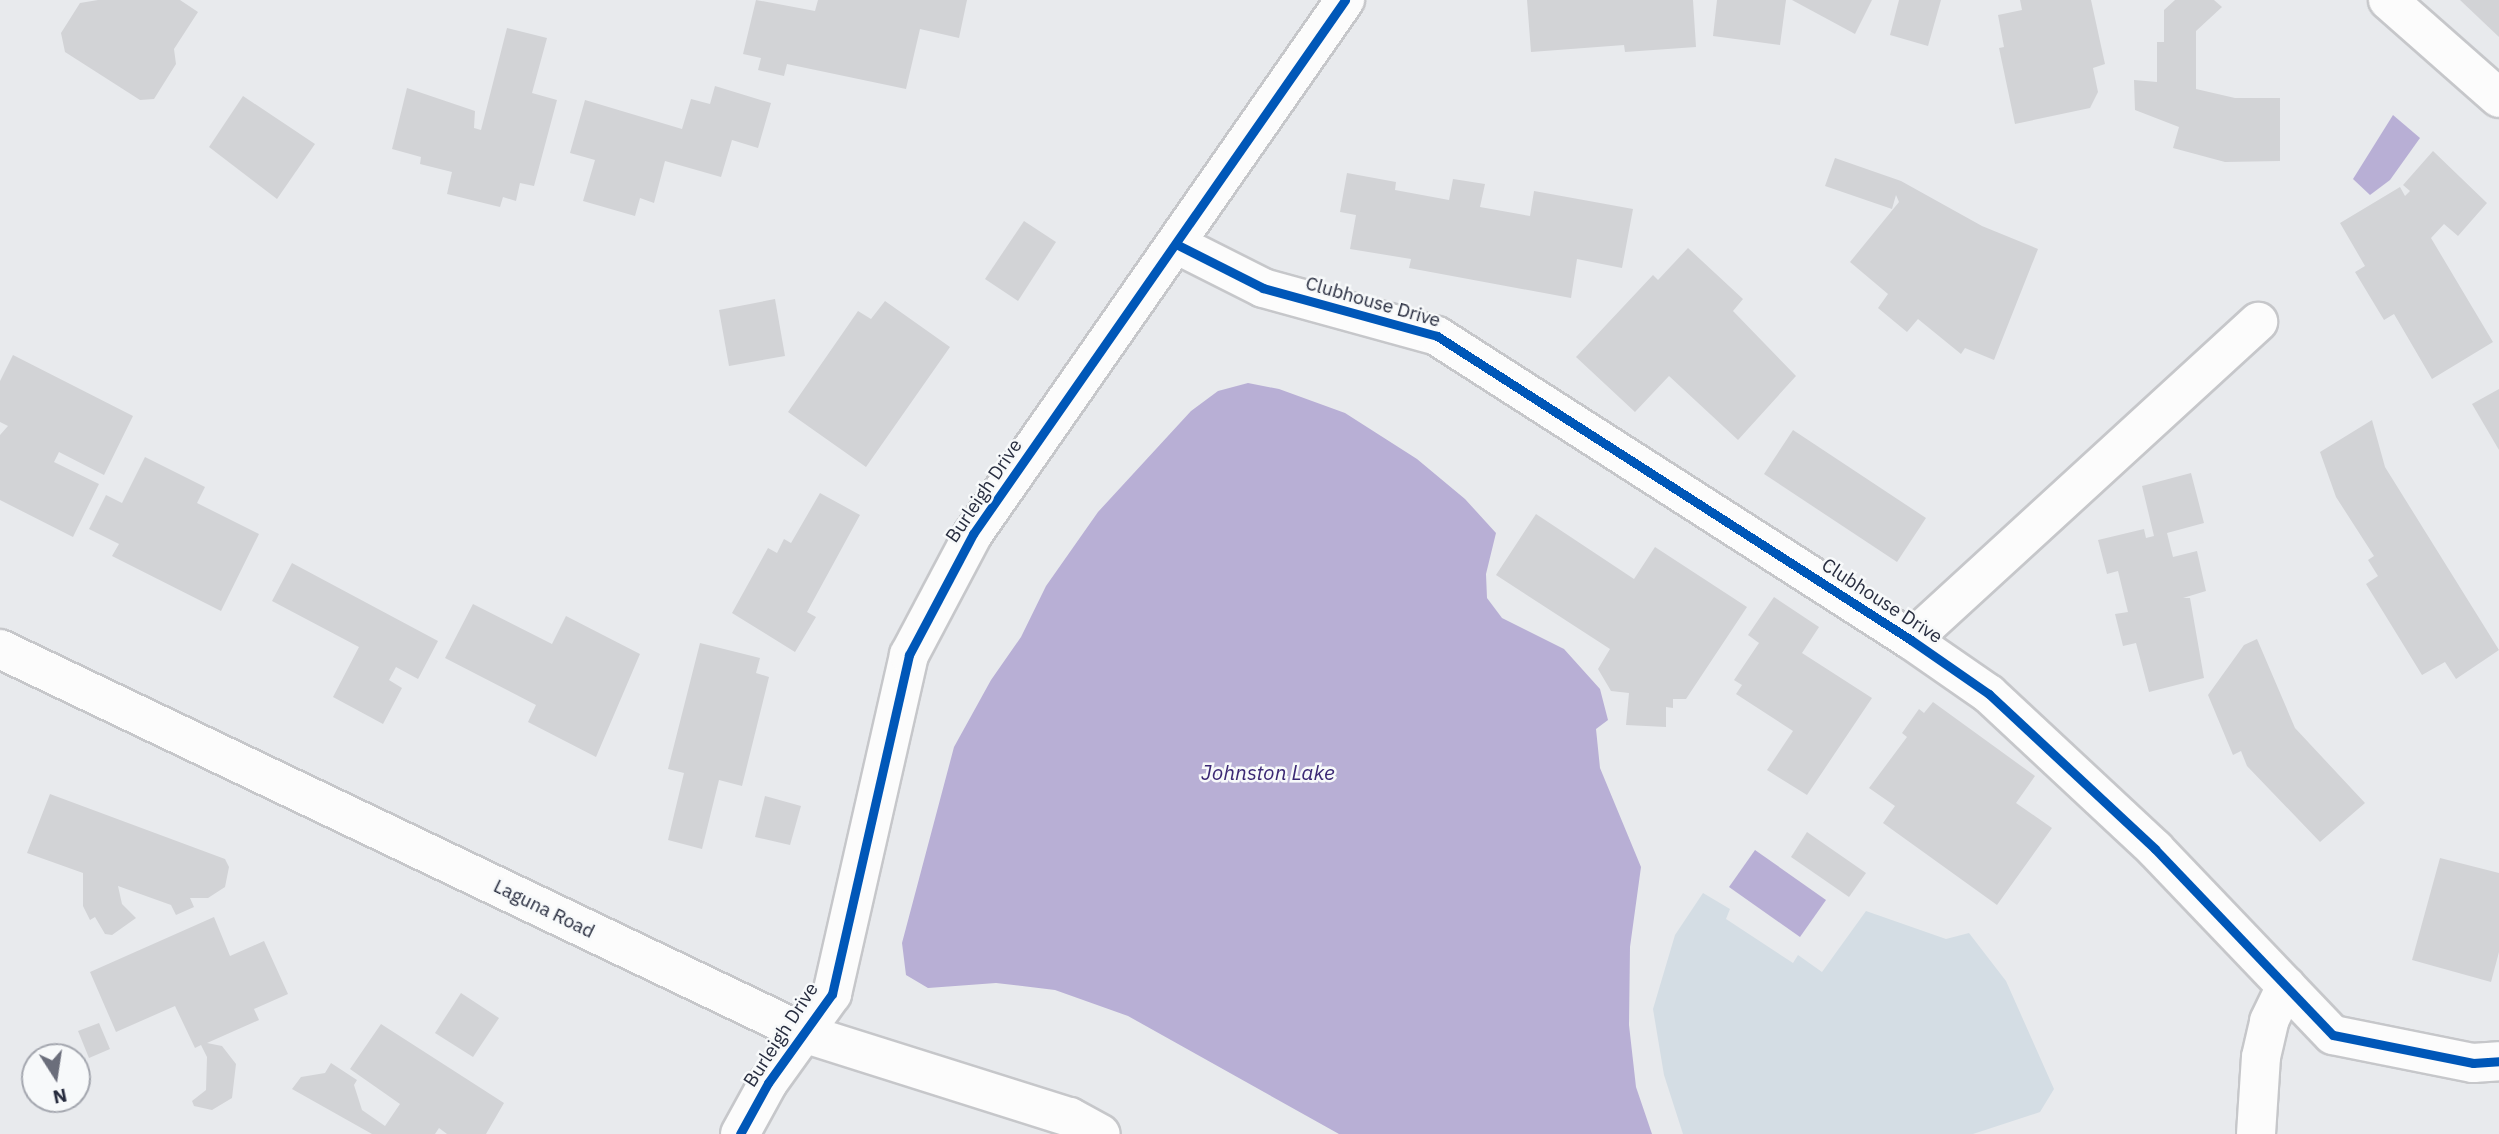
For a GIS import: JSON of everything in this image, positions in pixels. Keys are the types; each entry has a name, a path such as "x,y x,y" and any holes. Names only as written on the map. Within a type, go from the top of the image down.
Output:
{"street":[{"name":"Burleigh Drive","path":"740,1134 768,1083 806,1034 832,994 909,655 973,534 1178,245 1345,0"},
{"path":"2388,0 2499,98"},
{"name":"Clubhouse Drive","path":"1178,245 1263,289 1437,337 1911,640 1989,694 2155,849 2333,1035 2473,1063 2499,1061"},
{"path":"1911,640 2258,322"},
{"name":"Laguna Road","path":"0,649 806,1034 1070,1117 1101,1134"},
{"path":"2256,1134 2261,1057 2269,1021 2286,986"}],"shaded area":[{"path":"1703,893 1730,909 1726,919 1793,963 1798,955 1822,972 1866,911 1946,939 1969,933 2006,981 2054,1089 2040,1112 1973,1134 1683,1134 1664,1075 1653,1009 1675,935"}],"water":[{"path":"2393,115 2420,138 2390,180 2370,195 2353,179"},
{"name":"Johnston Lake","path":"1248,383 1279,389 1345,413 1417,459 1465,499 1496,533 1486,574 1487,598 1502,618 1564,649 1600,689 1608,720 1596,729 1600,768 1641,867 1630,947 1629,1025 1636,1087 1652,1134 1339,1134 1128,1016 1055,990 996,983 928,988 906,975 902,943 954,747 991,680 1021,637 1046,586 1098,512 1191,411 1218,391"},
{"path":"1755,850 1826,900 1800,937 1729,887"}],"building":[{"path":"98,0 180,0 198,12 174,49 176,64 154,99 140,100 65,52 61,33 80,3"},
{"path":"756,0 815,11 818,0 967,0 959,38 920,29 906,89 787,64 784,76 758,70 761,58 743,54"},
{"path":"1527,0 1693,0 1696,47 1625,52 1624,45 1531,52"},
{"path":"1717,0 1786,0 1780,45 1713,36"},
{"path":"1792,0 1872,0 1855,34"},
{"path":"1899,0 1941,0 1928,46 1890,35"},
{"path":"2020,0 2091,0 2105,64 2093,68 2098,92 2090,108 2015,124 1999,48 2004,47 1998,15 2022,10"},
{"path":"2175,0 2214,0 2222,7 2196,31 2196,89 2235,98 2280,98 2280,161 2225,162 2173,148 2179,127 2135,110 2134,80 2157,82 2157,42 2164,42 2164,10"},
{"path":"2460,0 2499,0 2499,37"},
{"path":"507,28 547,38 532,93 557,100 534,186 520,183 516,201 503,197 500,207 447,194 452,172 420,164 421,157 392,149 407,88 475,111 474,128 481,130"},
{"path":"715,86 771,103 758,148 732,140 721,177 665,161 654,203 640,198 635,216 583,201 595,160 570,153 585,100 682,129 691,99 710,104"},
{"path":"243,96 315,144 277,199 209,147"},
{"path":"2433,151 2487,203 2458,236 2444,224 2431,238 2493,342 2432,379 2394,314 2384,320 2355,272 2365,266 2340,223 2400,187 2405,196 2410,191 2403,185"},
{"path":"1835,158 1901,181 1982,226 2038,249 1994,360 1965,348 1961,354 1918,319 1907,332 1878,308 1888,294 1850,262 1899,202 1896,195 1892,209 1825,186"},
{"path":"1347,173 1396,182 1395,190 1449,200 1453,179 1485,184 1480,207 1530,216 1534,191 1633,209 1622,268 1577,259 1571,298 1409,268 1411,259 1350,249 1356,215 1340,212"},
{"path":"1024,221 1056,242 1018,301 985,279"},
{"path":"1688,248 1743,299 1733,311 1796,376 1738,440 1669,376 1635,412 1576,357 1653,275 1658,280"},
{"path":"775,299 785,356 729,366 719,310"},
{"path":"885,301 950,347 866,467 788,412 858,311 871,319"},
{"path":"13,355 133,416 104,475 59,452 54,462 99,484 73,537 0,500 0,435 8,426 0,422 0,381"},
{"path":"2499,389 2499,450 2472,404"},
{"path":"2372,420 2385,467 2499,650 2456,679 2445,662 2422,675 2366,584 2378,576 2368,560 2374,556 2336,497 2320,452"},
{"path":"1793,430 1926,518 1897,562 1764,474"},
{"path":"145,457 205,487 197,503 259,534 221,611 112,556 119,544 89,529 106,495 122,503"},
{"path":"2191,473 2204,523 2167,533 2173,557 2197,551 2206,591 2183,598 2190,598 2204,678 2149,692 2136,643 2123,646 2115,614 2128,612 2118,571 2107,574 2098,540 2144,529 2146,538 2154,536 2142,486"},
{"path":"820,493 860,515 807,612 816,617 795,652 732,613 768,548 777,553 784,539 791,543"},
{"path":"1536,514 1634,579 1655,547 1747,607 1686,699 1673,699 1673,708 1666,707 1666,727 1626,725 1629,693 1611,691 1598,669 1610,649 1496,575"},
{"path":"292,563 438,641 418,679 396,667 389,680 402,688 383,724 333,697 359,647 272,601"},
{"path":"1774,597 1819,627 1802,653 1872,698 1807,795 1767,770 1793,731 1736,694 1742,685 1734,680 1759,643 1748,635"},
{"path":"473,604 552,644 566,616 640,654 596,757 528,722 536,705 445,658"},
{"path":"2257,639 2295,728 2365,803 2320,842 2247,766 2241,751 2233,755 2208,695 2244,645"},
{"path":"700,643 760,658 756,673 769,677 742,786 719,780 702,849 668,840 684,773 668,769"},
{"path":"1933,702 2035,776 2016,803 2052,828 1997,905 1883,823 1895,806 1869,788 1907,737 1902,733 1919,709 1924,713"},
{"path":"50,794 225,859 229,867 225,887 208,898 190,898 194,907 176,915 171,905 118,886 122,904 136,918 112,935 105,934 95,917 90,920 83,906 83,873 27,853"},
{"path":"765,796 801,806 790,845 755,837"},
{"path":"1807,832 1866,873 1849,897 1791,857"},
{"path":"2440,858 2499,873 2499,952 2491,982 2412,960"},
{"path":"214,917 230,956 264,941 288,994 254,1009 259,1020 207,1043 222,1046 236,1064 232,1098 212,1110 194,1106 192,1101 206,1090 207,1057 201,1045 195,1048 175,1006 116,1032 90,972"},
{"path":"461,993 499,1018 473,1057 435,1033"},
{"path":"99,1023 110,1049 91,1057 91,1043 83,1043 78,1031"},
{"path":"381,1024 504,1103 486,1134 447,1134 439,1128 435,1134 372,1134 292,1089 301,1077 325,1073 331,1063 357,1080 354,1085 362,1110 385,1126 400,1104 350,1069"}],"cycle path":[{"path":"740,1134 768,1083 832,994 909,655 973,534 1345,0"},
{"path":"1178,245 1263,288 1437,336 1911,640 1989,694 2155,849 2333,1035 2473,1063 2499,1061"}]}
